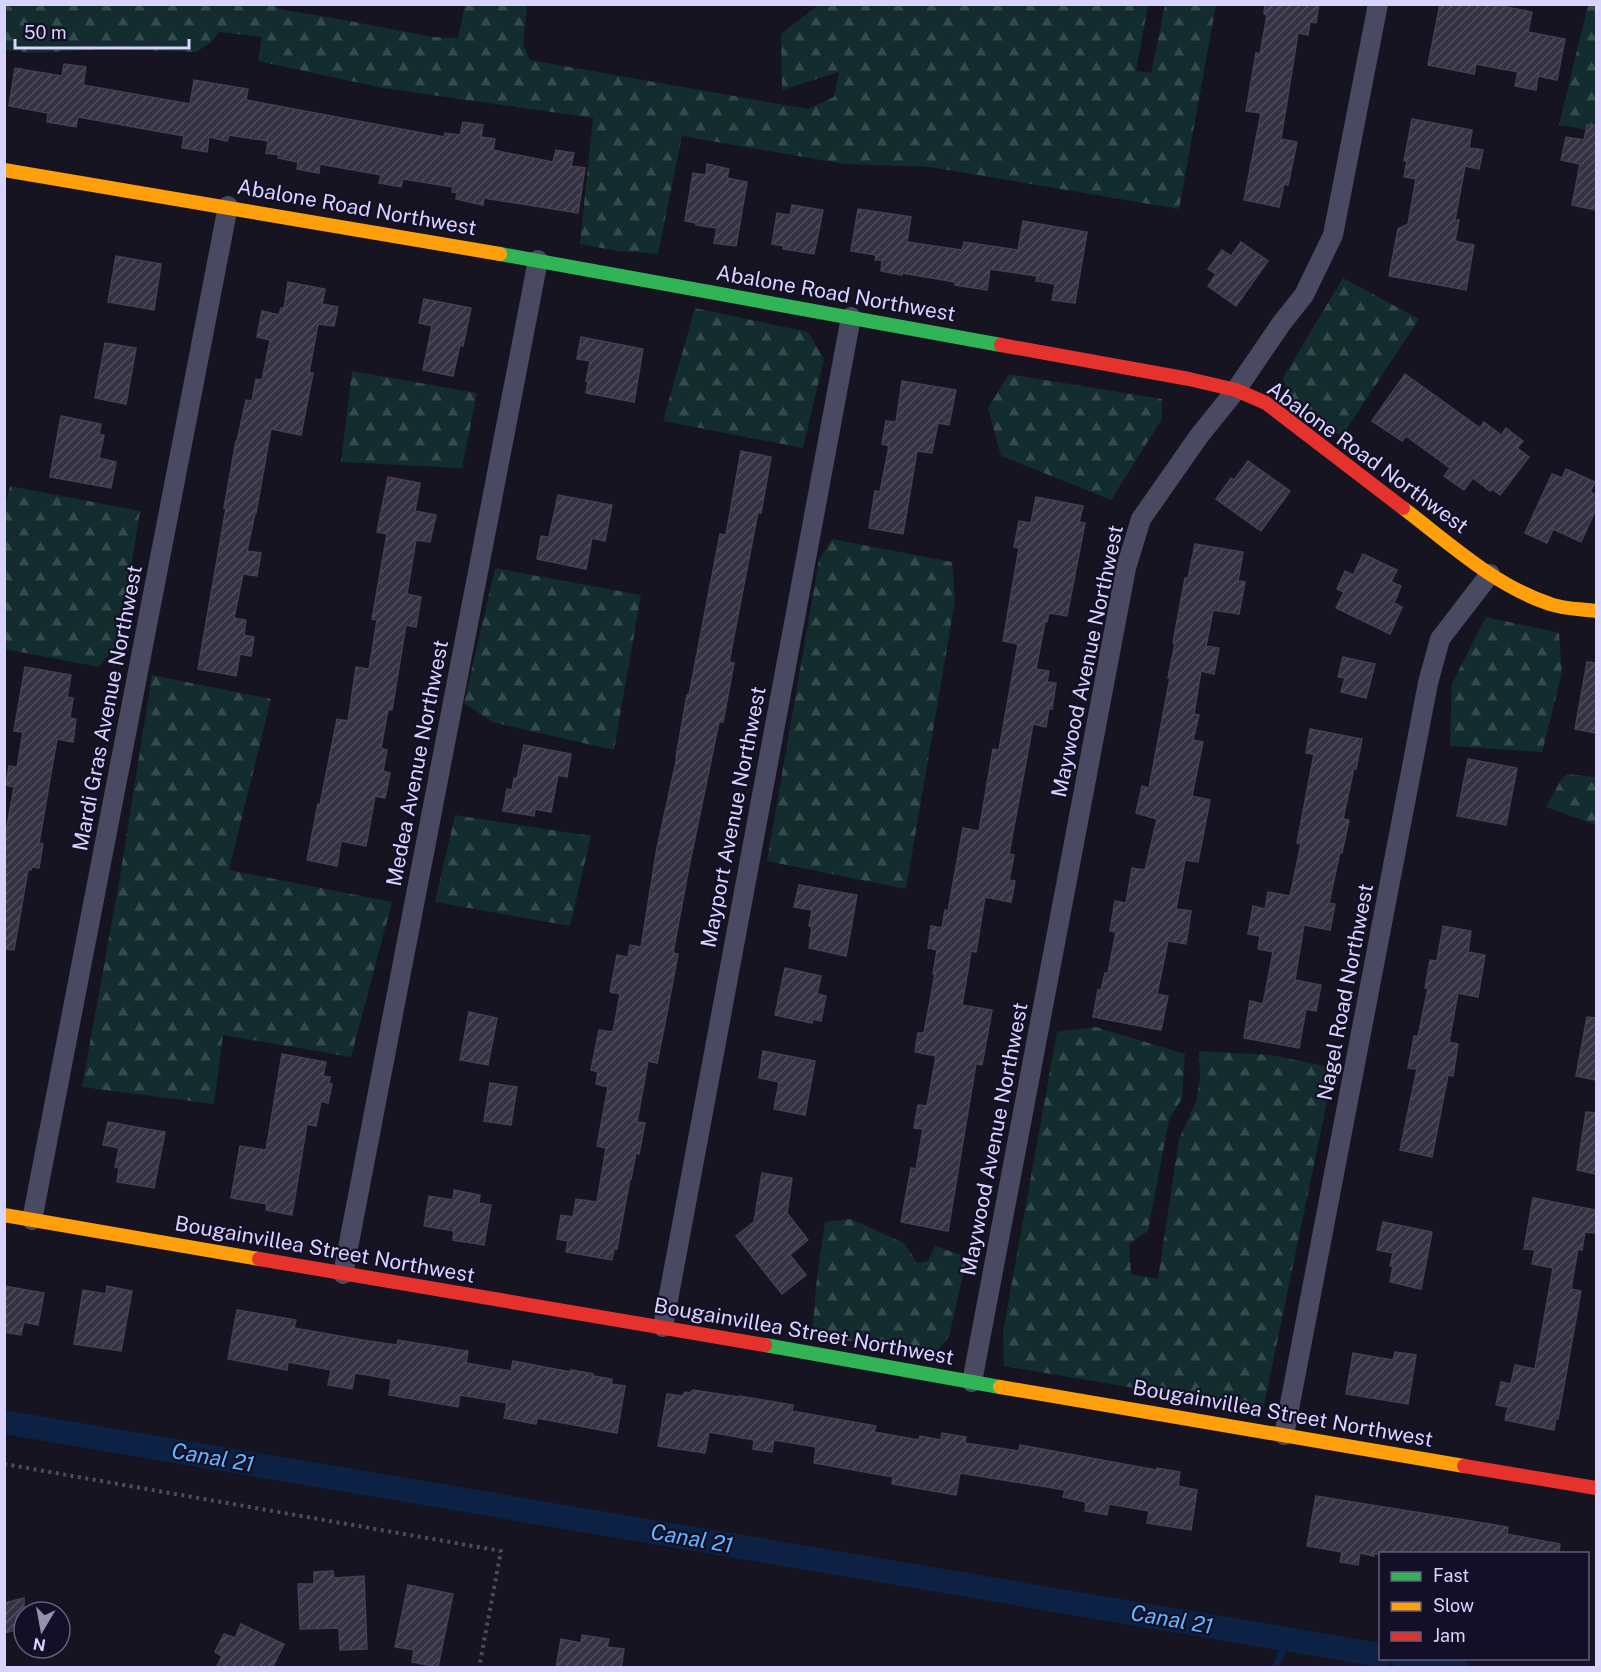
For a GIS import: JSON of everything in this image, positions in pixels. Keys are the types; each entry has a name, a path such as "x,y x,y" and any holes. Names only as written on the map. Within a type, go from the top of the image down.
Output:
{"street":[{"name":"Maywood Avenue Northwest","path":"972,1382 1126,568 1141,519 1198,436 1236,390 1281,324 1304,295 1333,235 1378,4"},
{"name":"Abalone Road Northwest","path":"4,170 538,260 1189,379 1236,390 1266,403 1491,574 1526,595 1554,605 1596,611"},
{"name":"Mardi Gras Avenue Northwest","path":"32,1220 228,206"},
{"name":"Medea Avenue Northwest","path":"343,1274 538,260"},
{"name":"Mayport Avenue Northwest","path":"663,1327 851,317"},
{"name":"Nagel Road Northwest","path":"1284,1434 1428,683 1440,639 1491,574"},
{"name":"Bougainvillea Street Northwest","path":"4,1215 1596,1488"}],"path":[{"path":"4,1464 501,1551 479,1668"}],"green space":[{"path":"4,5 275,5 279,9 433,37 458,38 465,5 527,5 523,45 530,60 808,109 834,97 839,72 782,90 781,34 818,5 1148,5 1136,71 1151,73 1165,5 1216,5 1179,209 930,167 844,164 682,136 658,254 618,251 580,244 593,118 383,88 258,61 262,37 219,32 209,44 196,52 105,49 35,53 5,50"},
{"path":"1588,5 1596,5 1596,131 1559,125"},
{"path":"1343,278 1419,319 1342,436 1291,409 1283,378"},
{"path":"695,308 808,332 824,359 803,448 663,421"},
{"path":"352,371 477,393 462,468 341,462"},
{"path":"1009,374 1162,399 1162,419 1111,500 1001,456 988,408"},
{"path":"10,486 140,511 119,642 99,667 5,649 4,509"},
{"path":"832,539 952,562 955,601 906,889 767,861 819,560"},
{"path":"495,568 641,595 614,750 492,722 464,703"},
{"path":"1486,617 1559,633 1562,673 1542,752 1450,746 1452,683"},
{"path":"152,675 271,699 229,870 392,902 351,1057 223,1035 214,1104 82,1087 121,871"},
{"path":"1567,774 1596,777 1596,825 1546,807 1562,778"},
{"path":"455,815 591,836 570,926 435,902"},
{"path":"1096,1027 1185,1054 1182,1098 1169,1120 1148,1231 1129,1244 1131,1274 1158,1279 1179,1139 1196,1102 1200,1078 1199,1051 1271,1055 1334,1068 1263,1410 1004,1366 1003,1332 1057,1032"},
{"path":"851,1219 904,1243 917,1263 928,1261 935,1246 967,1257 949,1337 938,1350 812,1337 825,1222"}],"building":[{"path":"1265,4 1319,4 1316,23 1310,22 1308,35 1298,33 1281,139 1297,142 1288,185 1284,184 1279,207 1244,200 1261,113 1246,111 1256,53 1260,54 1267,15 1264,14"},
{"path":"1440,4 1490,4 1532,12 1528,32 1565,39 1557,80 1538,76 1536,90 1515,86 1518,72 1476,64 1474,74 1428,65"},
{"path":"64,64 86,67 83,85 190,104 194,80 248,89 246,100 444,137 445,133 460,135 463,122 483,125 481,137 495,139 493,150 553,162 556,150 574,153 571,166 585,168 578,213 484,198 483,205 456,199 457,193 452,192 453,187 403,179 401,187 379,183 381,175 320,164 319,173 297,169 298,162 266,153 268,141 229,135 227,141 209,137 207,152 182,148 184,136 78,117 76,127 47,122 48,113 9,106 15,68 62,76"},
{"path":"1412,119 1472,130 1469,148 1483,150 1479,169 1465,166 1455,220 1459,220 1455,241 1474,245 1466,290 1389,276 1398,229 1408,224 1416,179 1404,177 1407,161 1404,161"},
{"path":"1587,125 1596,126 1596,210 1572,205 1580,164 1561,160 1566,137 1584,140"},
{"path":"707,164 729,169 727,178 747,182 736,246 714,243 717,228 685,221 693,173 706,175"},
{"path":"792,205 823,210 814,254 783,249 784,246 772,244 777,213 790,215"},
{"path":"858,209 911,217 907,242 962,250 964,242 1018,250 1023,221 1087,232 1075,303 1052,300 1055,284 1036,281 1037,276 990,269 987,290 955,285 955,282 881,271 882,260 875,260 876,255 851,251"},
{"path":"1241,242 1268,261 1236,306 1208,286 1216,274 1208,269 1222,250 1231,256"},
{"path":"116,256 161,264 154,310 108,302"},
{"path":"288,282 325,289 322,304 338,307 334,326 318,324 309,373 313,373 301,435 271,429 247,551 261,553 257,576 243,574 234,618 246,620 244,635 254,637 251,656 240,654 236,676 198,669 236,441 246,400 252,401 256,379 262,380 270,340 257,337 262,311 279,315 281,308 284,308"},
{"path":"424,299 471,308 463,346 460,345 453,376 423,370 432,326 419,323"},
{"path":"581,337 643,349 634,402 586,393 590,361 577,359"},
{"path":"105,343 136,348 126,404 95,398"},
{"path":"1405,374 1480,428 1484,422 1501,435 1506,428 1523,441 1517,448 1529,457 1500,495 1492,489 1490,491 1473,478 1464,490 1444,476 1450,468 1406,436 1402,441 1372,421"},
{"path":"902,381 956,390 949,425 938,423 932,453 917,451 903,534 869,528 875,491 880,492 889,446 882,444 886,421 896,422"},
{"path":"61,416 101,424 99,435 104,435 99,458 116,462 111,488 50,477"},
{"path":"741,451 771,457 729,662 734,663 723,722 719,722 689,867 673,953 678,954 657,1063 648,1061 637,1122 645,1123 639,1154 636,1153 617,1249 614,1249 612,1260 566,1252 568,1241 557,1239 561,1215 573,1217 576,1199 597,1202 606,1148 597,1146 608,1087 596,1084 598,1072 591,1070 599,1030 613,1032 620,994 610,992 617,955 628,957 630,945 641,947 657,848 677,757 687,695 689,695 720,534 726,535"},
{"path":"1248,461 1290,491 1261,531 1216,499 1231,478 1234,480"},
{"path":"1566,469 1595,482 1590,492 1596,495 1596,509 1581,542 1553,529 1547,543 1525,533 1552,474 1562,478"},
{"path":"388,477 420,483 415,511 436,515 430,542 416,540 407,594 421,597 416,627 406,625 392,710 388,710 381,748 387,750 383,771 390,773 385,798 375,796 366,846 341,841 337,866 307,860 337,719 348,721 356,667 369,669 377,620 372,619 387,534 377,532"},
{"path":"558,495 612,505 605,541 592,538 586,569 537,559 541,536 549,537"},
{"path":"1036,497 1083,506 1079,522 1085,523 1067,616 1049,613 1047,622 1045,622 1036,669 1049,671 1047,682 1056,683 1052,709 1049,708 1046,727 1033,724 1009,854 1014,855 1009,880 1015,881 1011,902 985,897 976,952 971,951 962,1005 992,1010 982,1065 976,1064 948,1231 901,1222 911,1168 916,1169 923,1129 914,1128 918,1105 927,1106 936,1056 915,1052 918,1033 924,1033 935,974 933,974 937,950 928,948 931,926 942,928 945,910 948,911 963,828 979,831 993,749 999,750 1018,644 1003,641 1019,548 1014,547 1019,521 1031,523"},
{"path":"1195,544 1243,552 1238,581 1245,582 1239,614 1213,610 1206,646 1219,648 1214,674 1201,671 1194,714 1199,715 1193,740 1203,742 1192,796 1210,800 1198,862 1185,860 1176,909 1191,911 1186,944 1168,941 1157,994 1168,996 1161,1030 1093,1017 1098,990 1101,990 1105,973 1108,973 1116,932 1110,931 1115,901 1126,903 1132,868 1145,870 1157,819 1136,813 1142,786 1149,788 1170,678 1168,678 1175,643 1173,643 1185,578 1188,578"},
{"path":"1363,554 1397,570 1391,582 1401,586 1394,603 1402,607 1390,634 1336,608 1344,592 1337,589 1345,571 1353,575"},
{"path":"1343,657 1375,664 1366,698 1341,692 1345,678 1338,677"},
{"path":"1587,662 1596,663 1596,733 1575,729"},
{"path":"25,667 71,675 67,697 73,698 70,718 76,719 73,742 57,739 39,843 43,844 39,868 32,867 28,870 14,950 4,949 4,843 14,787 6,785 9,766 17,767 23,732 14,731"},
{"path":"1310,729 1362,739 1343,819 1349,820 1329,903 1335,904 1330,930 1304,925 1295,980 1321,985 1316,1011 1306,1009 1299,1048 1244,1038 1250,1001 1263,1004 1273,952 1258,949 1260,936 1248,934 1253,906 1265,909 1268,892 1290,896 1301,844 1297,843 1314,754 1306,753"},
{"path":"524,745 571,754 567,777 558,775 551,812 535,809 534,816 503,811 507,789 512,790 514,778 517,778"},
{"path":"1468,759 1517,768 1506,825 1457,816"},
{"path":"799,885 857,895 846,956 809,948 812,910 794,907"},
{"path":"1443,926 1471,931 1468,952 1485,955 1478,997 1458,993 1449,1042 1458,1044 1453,1076 1448,1075 1432,1157 1400,1150 1417,1069 1408,1068 1414,1036 1418,1036 1428,988 1425,988 1430,960 1437,961"},
{"path":"785,968 821,976 817,994 826,996 821,1021 813,1019 812,1023 775,1015"},
{"path":"469,1012 497,1018 488,1065 460,1060"},
{"path":"1587,1017 1596,1018 1596,1080 1576,1076"},
{"path":"763,1051 815,1061 805,1115 774,1109 779,1082 759,1078"},
{"path":"282,1054 326,1062 323,1076 330,1077 329,1083 332,1084 328,1103 321,1101 316,1126 307,1124 292,1215 266,1210 267,1204 231,1198 240,1146 266,1150"},
{"path":"490,1083 517,1087 511,1125 484,1121"},
{"path":"1586,1112 1596,1113 1596,1174 1577,1170"},
{"path":"108,1122 165,1132 154,1188 117,1182 119,1168 115,1167 119,1148 103,1145"},
{"path":"762,1173 792,1178 787,1213 808,1240 790,1255 806,1275 782,1294 736,1236 754,1222"},
{"path":"454,1190 480,1195 479,1203 491,1205 484,1245 453,1240 454,1231 424,1226 429,1196 453,1200"},
{"path":"1533,1198 1596,1210 1594,1233 1585,1232 1582,1250 1578,1249 1571,1289 1581,1291 1558,1419 1556,1418 1554,1430 1505,1420 1508,1407 1496,1405 1501,1382 1511,1384 1515,1365 1535,1369 1553,1268 1532,1264 1535,1250 1524,1249"},
{"path":"1383,1222 1432,1232 1421,1289 1390,1282 1393,1253 1377,1250"},
{"path":"4,1286 44,1293 38,1325 24,1322 21,1335 4,1332"},
{"path":"107,1286 132,1291 121,1351 74,1344 83,1290 106,1294"},
{"path":"237,1310 296,1320 294,1328 397,1345 398,1340 468,1351 466,1363 511,1371 513,1361 612,1379 611,1384 625,1386 617,1433 537,1418 536,1424 504,1418 507,1403 460,1395 458,1407 389,1395 391,1379 355,1373 352,1389 328,1385 331,1370 288,1362 287,1370 228,1359"},
{"path":"1395,1352 1416,1355 1408,1404 1346,1394 1353,1353 1393,1360"},
{"path":"693,1390 793,1405 792,1411 876,1426 874,1432 919,1440 920,1436 941,1440 942,1433 966,1437 965,1443 1019,1451 1020,1445 1156,1470 1157,1468 1180,1472 1178,1486 1197,1490 1191,1530 1147,1523 1149,1511 1109,1504 1107,1515 1085,1511 1086,1502 1063,1497 1065,1490 960,1473 956,1495 892,1484 893,1477 814,1463 816,1447 774,1440 772,1452 753,1449 754,1440 709,1432 705,1453 658,1446 667,1394 682,1396 685,1392 690,1393"},
{"path":"1316,1496 1508,1527 1507,1534 1560,1544 1559,1552 1379,1552 1374,1556 1360,1553 1358,1565 1340,1562 1342,1552 1307,1546"},
{"path":"333,1571 334,1578 364,1576 367,1649 340,1650 339,1628 300,1629 298,1584 314,1584 314,1572"},
{"path":"408,1585 453,1594 438,1667 412,1662 414,1650 395,1647"},
{"path":"12,1601 12,1631 4,1633 4,1603"},
{"path":"241,1624 284,1644 272,1668 216,1668 222,1656 215,1652 224,1634 235,1638"},
{"path":"582,1635 609,1639 607,1647 624,1649 621,1668 556,1668 561,1639 581,1643"}],"waterway":[{"name":"Canal 21","path":"4,1422 1379,1655"},
{"path":"1275,1668 1288,1639"},
{"name":"Canal 21","path":"1414,1660 1456,1668"}],"traffic: fast":[{"path":"500,254 1001,345"},
{"path":"765,1345 1000,1387"}],"traffic: slow":[{"path":"4,170 500,254"},
{"path":"1403,508 1473,562 1510,586 1555,606 1596,611"},
{"path":"4,1215 259,1259"},
{"path":"1000,1387 1464,1466"}],"traffic: jam":[{"path":"1001,345 1189,379 1236,390 1266,403 1403,508"},
{"path":"259,1259 765,1345"},
{"path":"1464,1466 1596,1488"}]}
